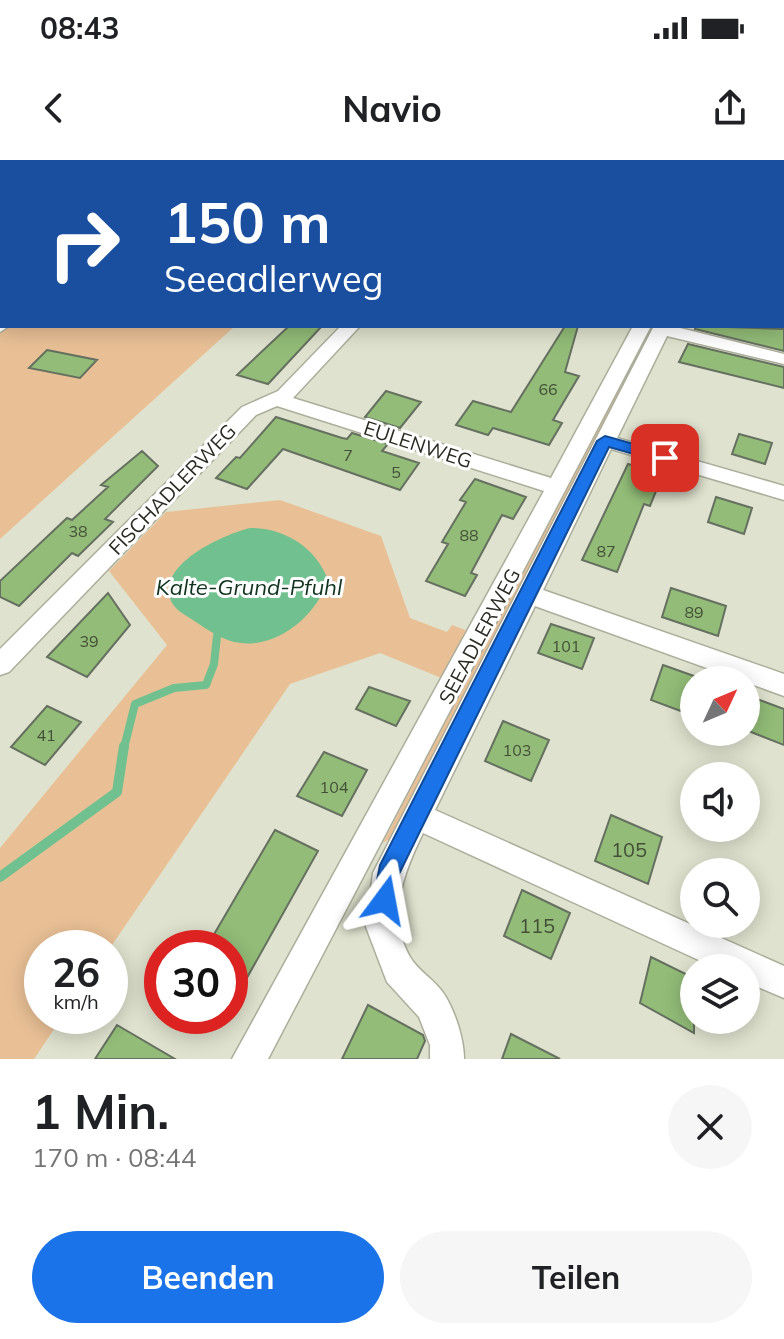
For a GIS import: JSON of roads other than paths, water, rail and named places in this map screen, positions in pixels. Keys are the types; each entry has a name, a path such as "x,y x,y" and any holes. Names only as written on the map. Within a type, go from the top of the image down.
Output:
{"street":[{"name":"FISCHADLERWEG","path":"0,665 249,411 279,400 349,328"},
{"name":"SEEADLERWEG","path":"249,1059 558,488 654,328"},
{"name":"SEEADLERWEG","path":"447,1059 447,1045 432,1006 399,970 382,927 388,873 605,441 655,328"},
{"path":"659,328 784,359"},
{"name":"EULENWEG","path":"279,400 558,488"},
{"path":"605,441 784,493"},
{"name":"SEEADLERWEG","path":"528,594 784,685"},
{"path":"417,816 783,982"},
{"path":"359,859 388,873"}],"water":[{"name":"Kalte-Grund-Pfuhl","path":"250,528 275,531 297,542 316,558 328,580 314,607 292,628 264,641 234,642 209,631 180,612 170,598 169,585 174,573 196,552"}],"waterway":[{"path":"124,748 135,704 174,688 206,685 214,664 217,636"},
{"path":"0,877 117,792 124,746"}]}
